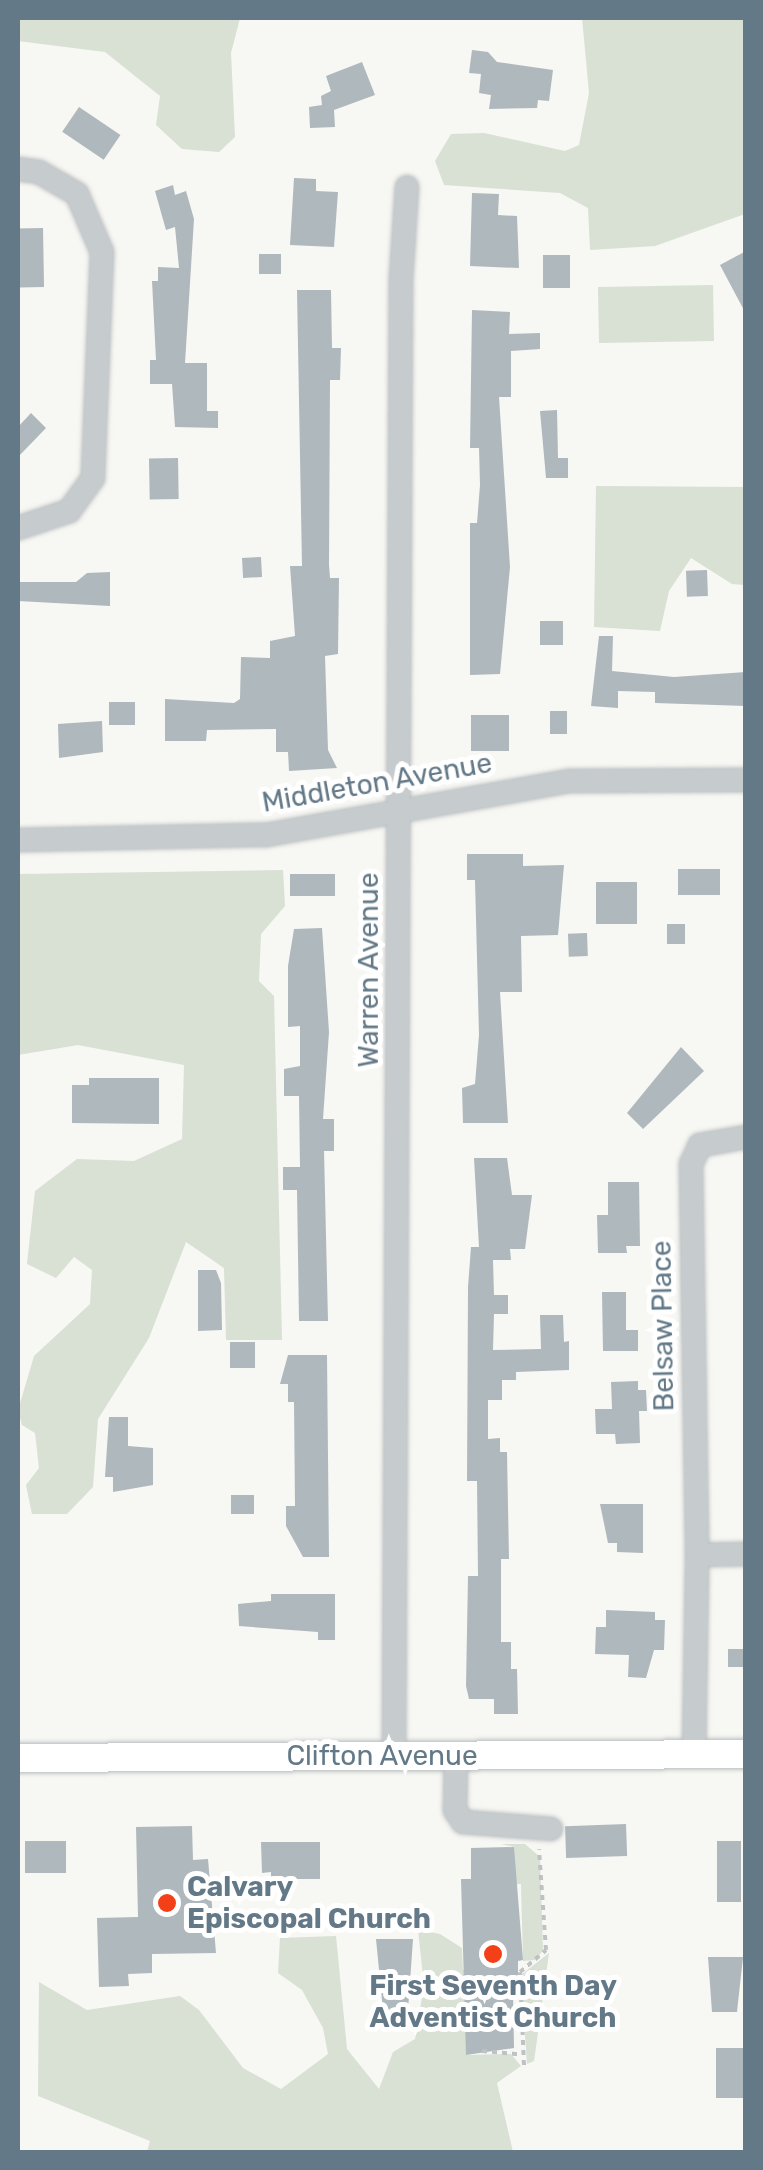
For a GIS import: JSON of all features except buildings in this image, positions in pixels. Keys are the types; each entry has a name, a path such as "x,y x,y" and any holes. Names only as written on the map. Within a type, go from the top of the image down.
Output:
{"main road":[{"name":"Clifton Avenue","path":"18,1758 746,1754"}],"street":[{"path":"18,168 49,176 77,194 102,252 93,478 69,511 18,528"},
{"name":"Warren Avenue","path":"394,1755 401,279 408,187"},
{"name":"Middleton Avenue","path":"18,840 266,835 568,781 746,780"},
{"name":"Belsaw Place","path":"694,1756 697,1555 691,1164 700,1144 746,1138"},
{"path":"697,1555 746,1554"},
{"path":"456,1755 455,1810 463,1822 551,1828"}],"path":[{"path":"524,2065 518,2054 520,1972 546,1950 541,1852 525,1839"},
{"path":"482,2051 518,2054"}],"shaded area":[{"path":"18,18 240,18 231,53 235,137 219,152 182,149 156,125 160,96 105,52 18,41"},
{"path":"582,18 745,18 745,214 655,246 590,250 588,208 560,193 444,185 435,161 451,134 484,133 565,151 579,145 589,93"},
{"path":"713,285 714,341 599,343 598,287"},
{"path":"596,486 745,487 745,585 732,584 691,558 669,591 660,631 594,627"},
{"path":"283,870 285,906 261,934 259,981 274,996 282,1340 226,1340 224,1268 186,1242 149,1338 98,1419 93,1487 67,1514 32,1514 26,1485 39,1468 35,1433 22,1425 18,1410 34,1356 90,1304 92,1270 74,1257 56,1278 27,1264 35,1191 77,1159 134,1161 182,1139 184,1065 78,1045 18,1055 18,874"},
{"path":"501,1844 525,1844 540,1857 543,1950 536,1960 523,1961 521,1884 515,1884 514,1847"},
{"path":"418,1930 440,1934 462,1948 463,1970 469,1970 466,2055 511,2054 521,2066 497,2083 513,2152 147,2152 150,2141 38,2096 39,1982 87,2010 180,1996 199,2010 243,2068 281,2089 328,2054 323,2028 302,1990 278,1973 280,1938 336,1936 347,2049 379,2089 393,2052 415,2039 424,1986"},
{"path":"549,1953 534,2061 527,2064 521,1975"}],"place":[{"name":"Calvary Episcopal Church","path":"167,1903"},
{"name":"First Seventh Day Adventist Church","path":"493,1954"}]}
